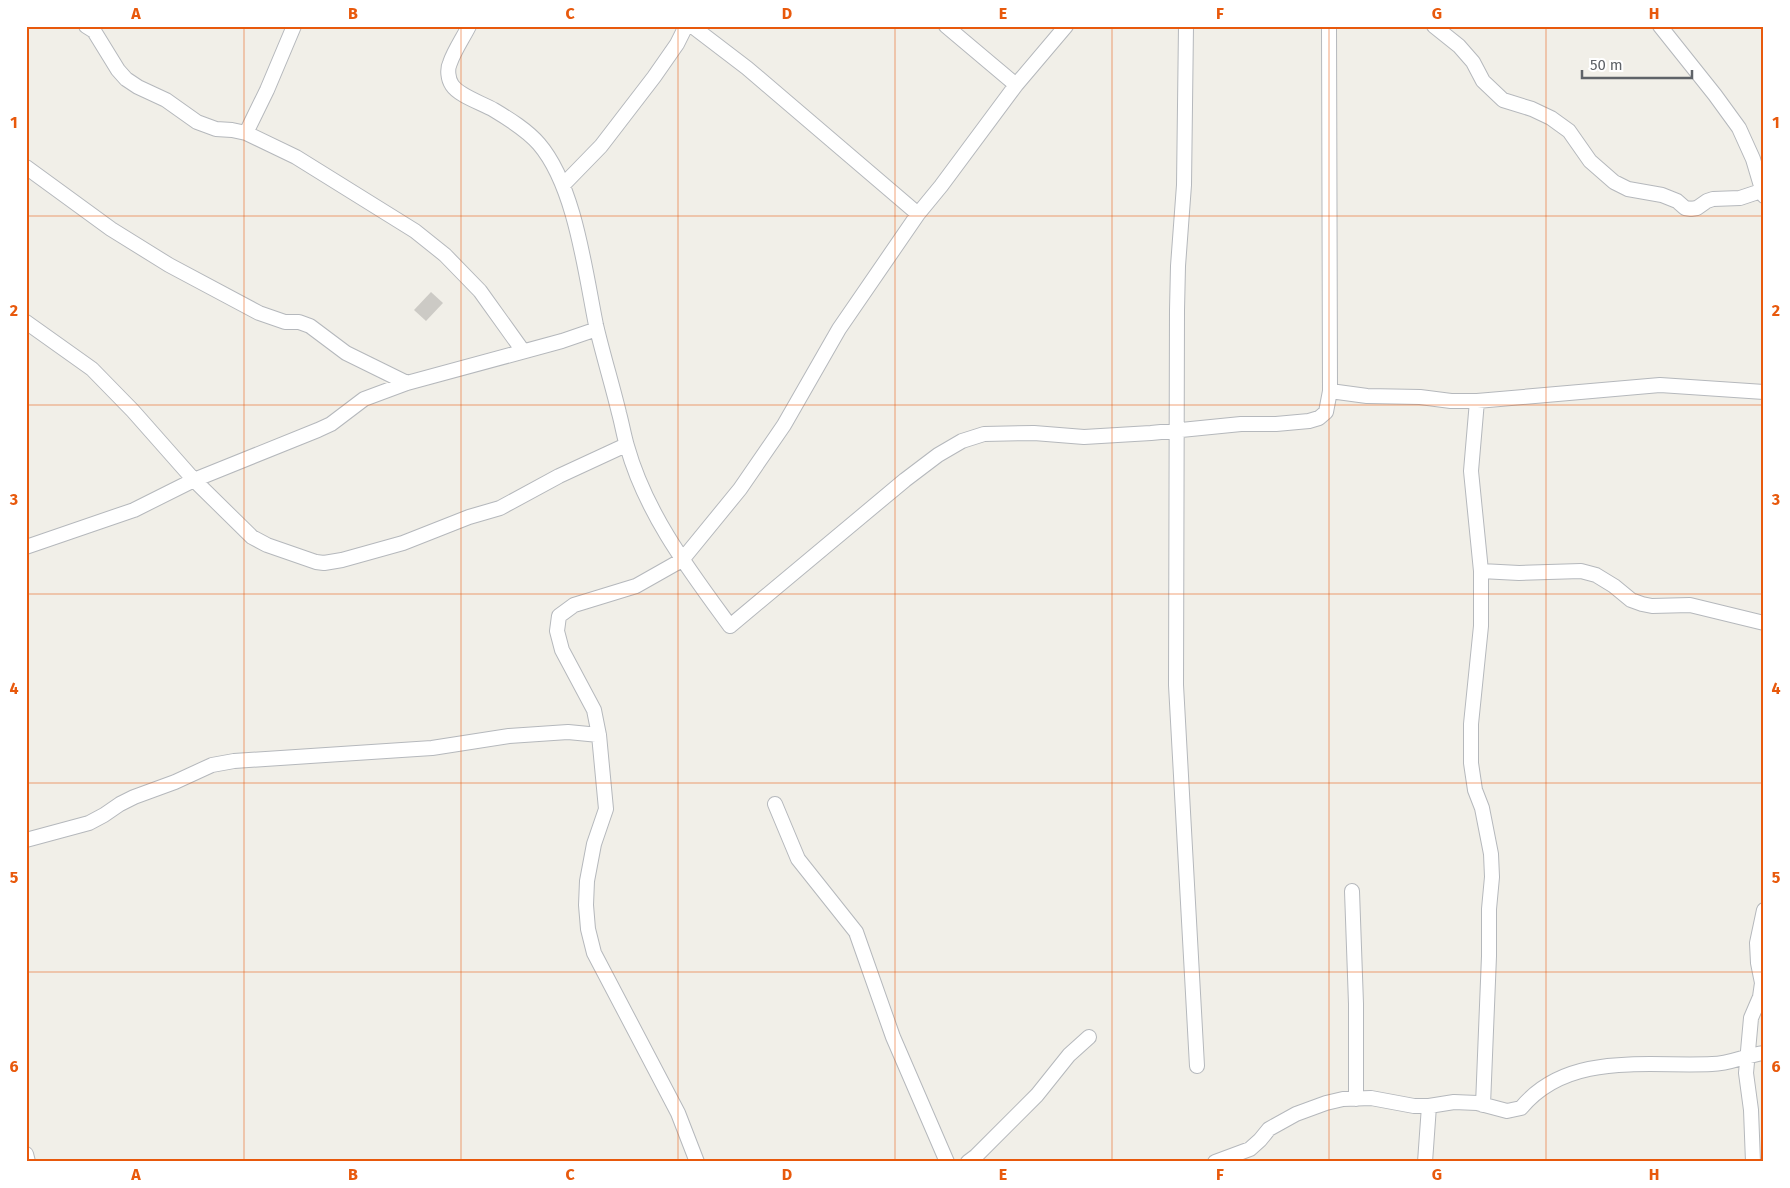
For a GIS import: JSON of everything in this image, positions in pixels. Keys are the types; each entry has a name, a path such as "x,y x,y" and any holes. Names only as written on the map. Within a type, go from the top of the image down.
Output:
{"street":[{"path":"246,133 267,90 294,26"},
{"path":"469,26 449,64 448,75 452,86 465,96 493,109 515,123 538,143 554,165 564,184 626,446 637,476 655,514 682,560 730,626 904,480 938,455 962,442 984,434 1034,433 1084,437 1151,434 1241,424 1276,424 1309,421 1319,418 1326,412 1330,391 1329,26"},
{"path":"564,184 601,146 654,77 677,44 686,26"},
{"path":"692,26 747,68 918,214"},
{"path":"946,26 1016,85"},
{"path":"697,1162 693,1147 678,1113 594,953 588,929 586,905 587,881 594,844 606,809 599,735 594,710 562,650 557,631 559,616 574,605 636,586 682,560 740,489 784,425 839,329 918,214 1016,85 1066,26"},
{"path":"1186,26 1184,185 1177,284 1176,685 1196,1066"},
{"path":"1434,26 1459,46 1473,62 1483,81 1503,100 1532,109 1551,118 1569,131 1590,161 1614,182 1628,189 1662,195 1685,208 1691,209 1697,208 1713,199 1740,198 1763,194 1753,159 1739,128 1715,94 1660,26"},
{"path":"92,28 118,70 126,79 138,87 166,100 197,122 216,129 246,133 296,156 415,231 445,255 480,291 523,351"},
{"path":"26,167 111,229 169,265 259,313 285,322 299,322 310,326 346,353 407,383"},
{"path":"26,322 92,368 194,480 252,537 287,552 324,563 342,560 403,543 469,517 500,508 559,476 626,446"},
{"path":"26,547 134,510 194,480 318,430 331,424 364,399 407,383 597,329"},
{"path":"1330,391 1367,396 1420,397 1451,401 1477,401 1660,385 1764,392"},
{"path":"1477,401 1471,471 1481,571 1481,626 1471,724 1471,764 1475,790 1482,808 1489,845 1492,878 1489,909 1483,1105"},
{"path":"1481,571 1519,573 1581,571 1596,575 1614,586 1631,600 1642,604 1652,606 1690,605 1764,623"},
{"path":"26,840 89,823 134,797 175,782 212,765 234,760 432,748 509,736 568,732 599,735"},
{"path":"775,804 798,859 856,932 893,1037 947,1162"},
{"path":"1352,891 1356,982 1356,1099"},
{"path":"1753,1162 1751,1110 1746,1073 1751,1018 1760,997 1762,983 1757,943 1764,910"},
{"path":"968,1162 1017,1116 1037,1095 1069,1055 1089,1036"},
{"path":"1216,1162 1250,1148 1269,1129 1296,1114 1326,1103 1371,1098 1414,1106 1454,1102 1477,1103 1507,1111 1521,1108 1530,1097 1560,1078 1576,1071 1621,1065 1727,1063 1747,1055 1764,1053"},
{"path":"1425,1162 1429,1106"},
{"path":"26,1154 28,1162"}],"building":[{"path":"431,292 443,303 426,321 414,310"}]}
